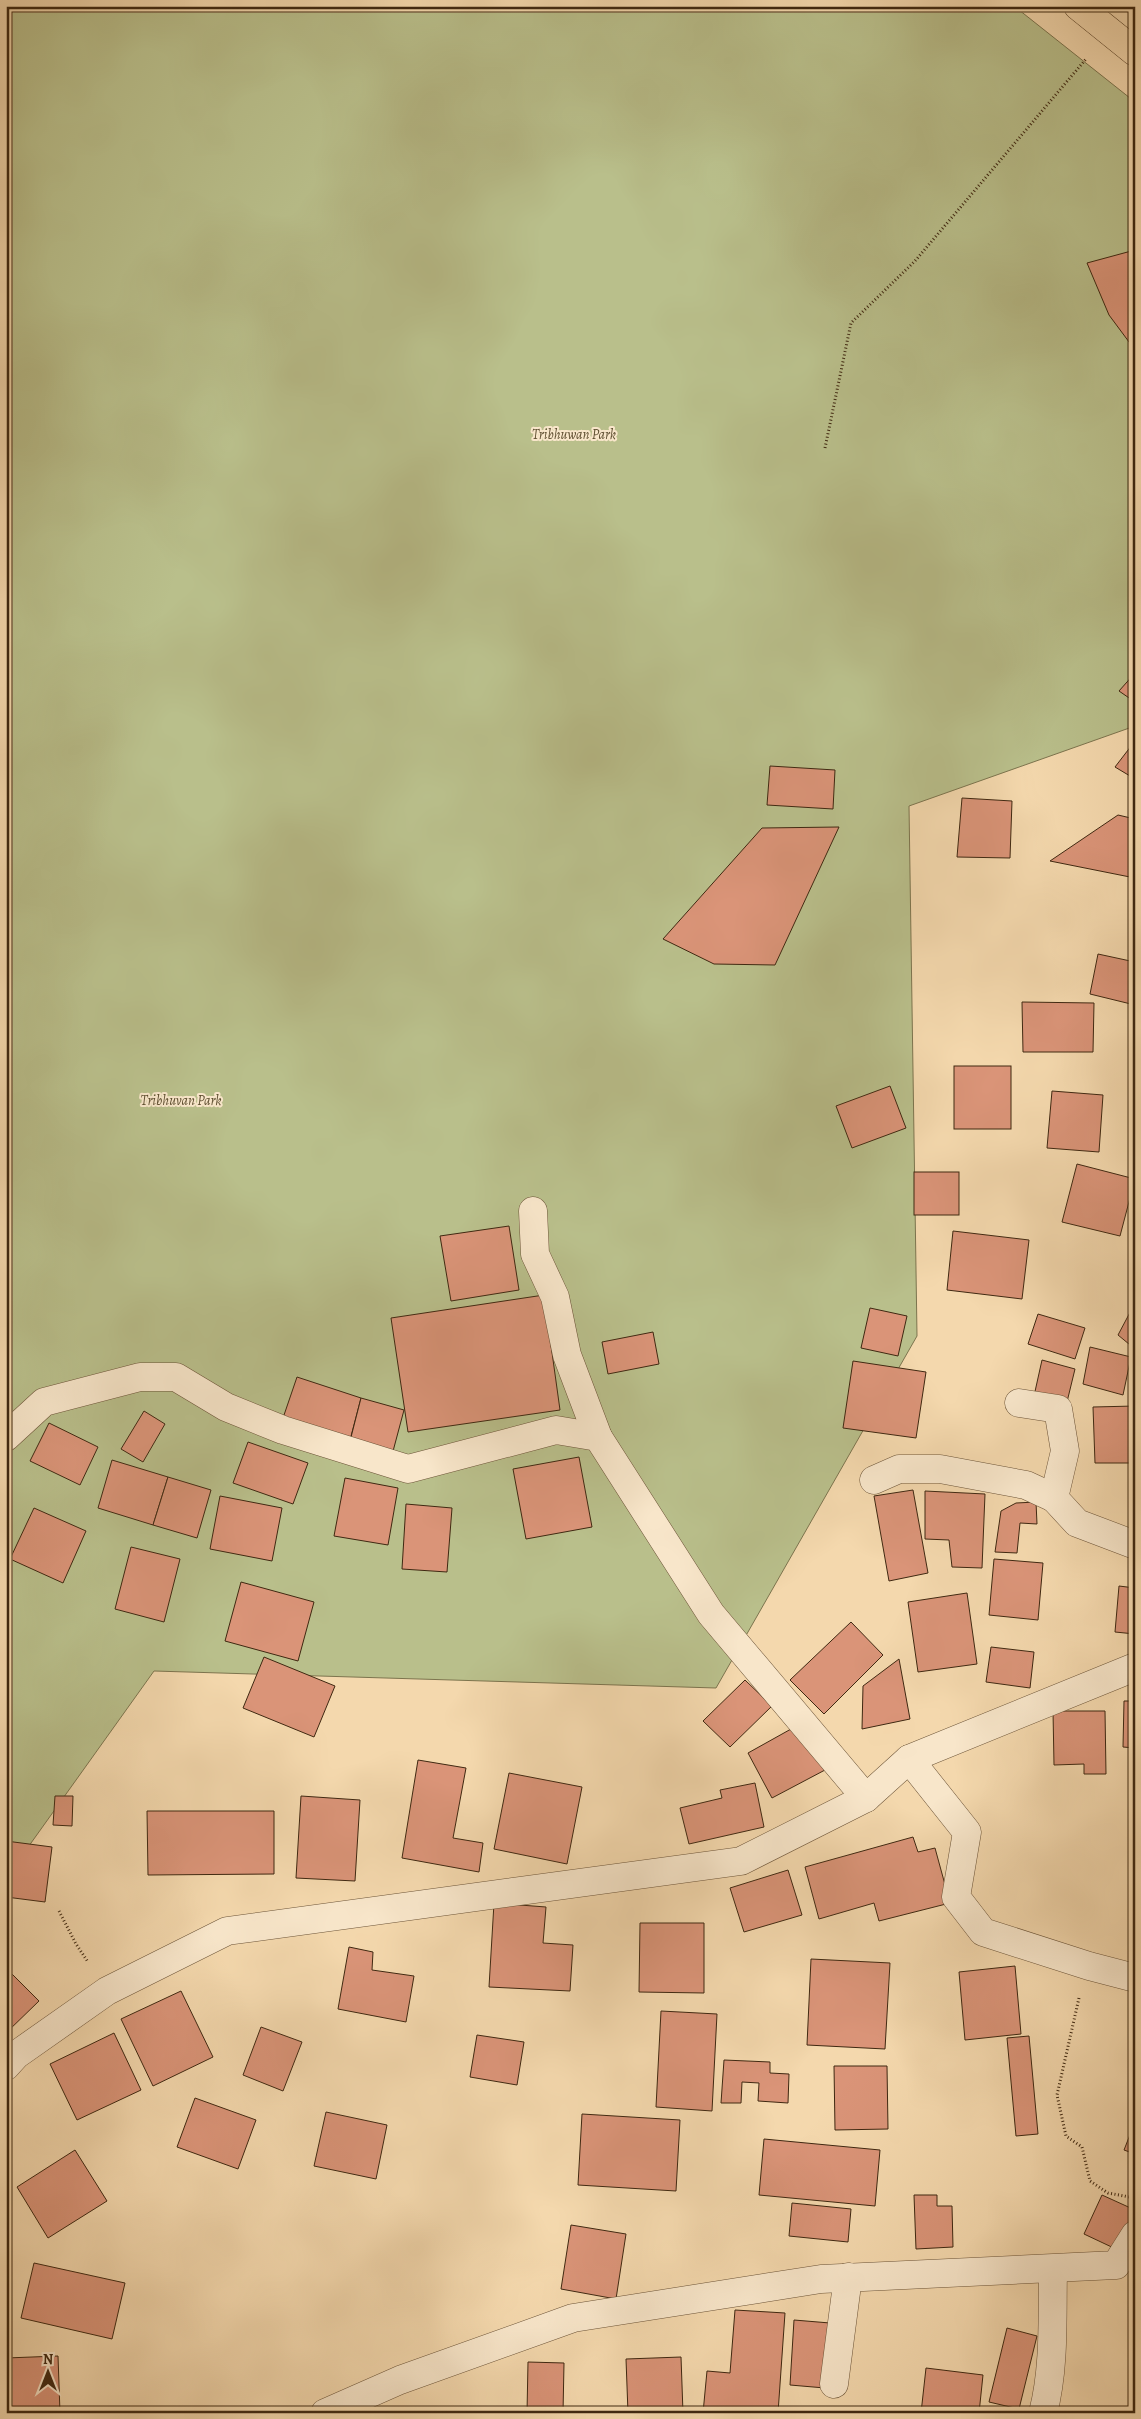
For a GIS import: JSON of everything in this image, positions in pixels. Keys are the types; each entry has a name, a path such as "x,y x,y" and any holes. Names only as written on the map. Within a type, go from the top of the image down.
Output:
{"highway":[{"path":"1078,6 1135,52"}],"street":[{"path":"533,1212 535,1254 555,1297 567,1354 598,1437 711,1614 866,1798"},
{"path":"6,1437 44,1402 140,1377 176,1377 226,1407 283,1430 408,1469 556,1430 598,1437"},
{"path":"1019,1403 1058,1409 1065,1451 1054,1498"},
{"path":"874,1480 899,1469 940,1469 1026,1486 1054,1498 1077,1523 1135,1544"},
{"path":"6,2066 16,2055 107,1991 227,1931 741,1861 866,1798 909,1759 1135,1667"},
{"path":"909,1759 967,1832 956,1896 983,1932 1088,1966 1135,1978"},
{"path":"324,2413 400,2380 573,2318 821,2279 1116,2265 1135,2235"},
{"path":"1043,2413 1046,2401 1052,2339 1053,2269"},
{"path":"834,2384 848,2277"}],"path":[{"path":"826,448 851,323 915,261 1109,31"},
{"path":"59,1911 76,1944 107,1991"},
{"path":"1088,1966 1075,2009 1057,2095 1066,2136 1082,2147 1090,2181 1108,2193 1135,2198"}],"green space":[{"path":"6,6 1014,6 1135,102 1135,726 909,806 917,1336 716,1688 154,1671 6,1878"}],"building":[{"path":"1135,250 1135,350 1109,315 1087,263"},
{"path":"1135,673 1135,702 1119,691"},
{"path":"1135,741 1135,779 1115,767"},
{"path":"770,766 835,770 833,809 767,805"},
{"path":"962,798 1012,801 1010,858 957,857"},
{"path":"1118,815 1135,819 1135,878 1050,861"},
{"path":"839,827 775,965 714,964 663,939 762,828"},
{"path":"1098,954 1135,962 1135,1005 1090,994"},
{"path":"1022,1002 1094,1003 1093,1052 1023,1052"},
{"path":"954,1066 1011,1066 1011,1129 954,1129"},
{"path":"890,1086 906,1128 852,1148 836,1106"},
{"path":"1052,1091 1103,1095 1099,1152 1047,1148"},
{"path":"1077,1164 1135,1179 1120,1236 1062,1222"},
{"path":"914,1172 959,1172 959,1215 914,1215"},
{"path":"509,1226 519,1290 451,1301 440,1236"},
{"path":"953,1231 1029,1240 1022,1299 947,1290"},
{"path":"544,1295 560,1410 408,1432 391,1318"},
{"path":"1135,1303 1135,1349 1118,1335"},
{"path":"870,1308 907,1316 898,1356 861,1348"},
{"path":"1038,1314 1085,1328 1075,1359 1028,1344"},
{"path":"653,1332 659,1364 608,1374 602,1342"},
{"path":"1090,1347 1131,1357 1123,1395 1083,1384"},
{"path":"1042,1360 1075,1369 1066,1406 1034,1396"},
{"path":"853,1361 926,1372 916,1438 843,1428"},
{"path":"297,1377 361,1398 350,1440 283,1418"},
{"path":"361,1398 404,1410 392,1455 349,1445"},
{"path":"1135,1406 1135,1463 1095,1463 1093,1407"},
{"path":"144,1411 165,1424 143,1462 121,1449"},
{"path":"49,1423 98,1447 80,1485 30,1461"},
{"path":"248,1442 308,1463 293,1504 233,1483"},
{"path":"579,1457 592,1527 526,1539 513,1469"},
{"path":"112,1460 168,1477 153,1525 98,1508"},
{"path":"168,1477 211,1490 197,1538 153,1525"},
{"path":"345,1478 398,1488 388,1545 334,1536"},
{"path":"913,1490 928,1573 889,1581 874,1496"},
{"path":"925,1491 985,1494 982,1568 952,1567 949,1540 925,1539"},
{"path":"220,1496 282,1508 272,1561 210,1549"},
{"path":"1036,1502 1037,1524 1020,1523 1017,1553 995,1552 1001,1511 1016,1503"},
{"path":"406,1504 452,1508 447,1572 402,1569"},
{"path":"34,1508 86,1531 63,1583 10,1559"},
{"path":"131,1547 180,1559 164,1622 115,1609"},
{"path":"994,1559 1043,1563 1038,1620 989,1615"},
{"path":"241,1582 314,1602 298,1661 225,1641"},
{"path":"1119,1586 1135,1588 1135,1634 1115,1632"},
{"path":"967,1593 977,1664 918,1672 908,1602"},
{"path":"851,1622 883,1655 824,1714 790,1680"},
{"path":"991,1647 1034,1652 1030,1688 986,1682"},
{"path":"264,1657 335,1686 314,1737 243,1708"},
{"path":"899,1659 910,1719 862,1729 863,1686"},
{"path":"745,1680 772,1706 730,1747 703,1721"},
{"path":"1124,1701 1135,1701 1135,1748 1123,1747"},
{"path":"1053,1711 1105,1711 1106,1774 1084,1774 1084,1764 1054,1765"},
{"path":"800,1724 825,1770 772,1798 748,1753"},
{"path":"418,1760 466,1768 453,1838 483,1843 479,1872 402,1858"},
{"path":"509,1773 582,1787 567,1864 494,1849"},
{"path":"755,1783 764,1827 689,1844 680,1808 722,1798 720,1790"},
{"path":"55,1796 73,1796 72,1826 53,1825"},
{"path":"301,1796 360,1800 355,1881 296,1878"},
{"path":"147,1811 274,1811 274,1874 148,1875"},
{"path":"913,1837 918,1852 935,1848 950,1903 879,1921 874,1903 819,1919 805,1867"},
{"path":"6,1841 52,1847 45,1902 6,1897"},
{"path":"788,1870 802,1915 744,1932 730,1888"},
{"path":"494,1903 546,1907 543,1943 573,1945 570,1991 489,1987"},
{"path":"640,1923 704,1923 704,1993 639,1992"},
{"path":"349,1947 373,1952 372,1970 414,1976 406,2022 338,2009"},
{"path":"811,1959 890,1963 885,2049 807,2045"},
{"path":"1015,1966 1021,2034 965,2040 959,1972"},
{"path":"6,1968 39,2001 6,2033"},
{"path":"181,1991 213,2057 153,2086 121,2019"},
{"path":"661,2011 717,2014 712,2111 656,2107"},
{"path":"261,2027 302,2042 283,2091 243,2075"},
{"path":"114,2033 141,2090 77,2120 50,2064"},
{"path":"477,2035 524,2042 517,2085 470,2077"},
{"path":"1029,2036 1038,2134 1016,2136 1007,2038"},
{"path":"724,2060 770,2062 770,2073 789,2074 788,2103 758,2101 759,2083 742,2082 741,2103 721,2103"},
{"path":"834,2066 887,2066 888,2129 835,2130"},
{"path":"195,2098 256,2120 238,2169 177,2147"},
{"path":"326,2112 387,2125 376,2179 314,2166"},
{"path":"582,2114 680,2120 676,2191 578,2185"},
{"path":"1135,2122 1135,2154 1124,2150"},
{"path":"764,2139 880,2150 875,2206 759,2195"},
{"path":"75,2150 107,2201 48,2238 17,2187"},
{"path":"914,2195 937,2195 937,2206 952,2206 953,2247 916,2249"},
{"path":"1102,2195 1135,2210 1118,2250 1084,2234"},
{"path":"792,2203 851,2209 848,2242 789,2236"},
{"path":"571,2225 626,2234 616,2299 561,2289"},
{"path":"34,2263 125,2283 112,2339 21,2318"},
{"path":"735,2310 785,2313 778,2413 703,2413 707,2371 730,2373"},
{"path":"794,2320 830,2323 825,2388 790,2385"},
{"path":"1007,2328 1037,2336 1019,2409 989,2402"},
{"path":"58,2356 60,2413 6,2413 6,2358"},
{"path":"681,2357 683,2413 628,2413 626,2359"},
{"path":"528,2362 564,2363 563,2413 527,2413"},
{"path":"926,2368 983,2375 979,2413 921,2413"}],"park label":[{"name":"Tribhuwan Park","path":"574,434"},
{"name":"Tribhuvan Park","path":"181,1100"}]}
